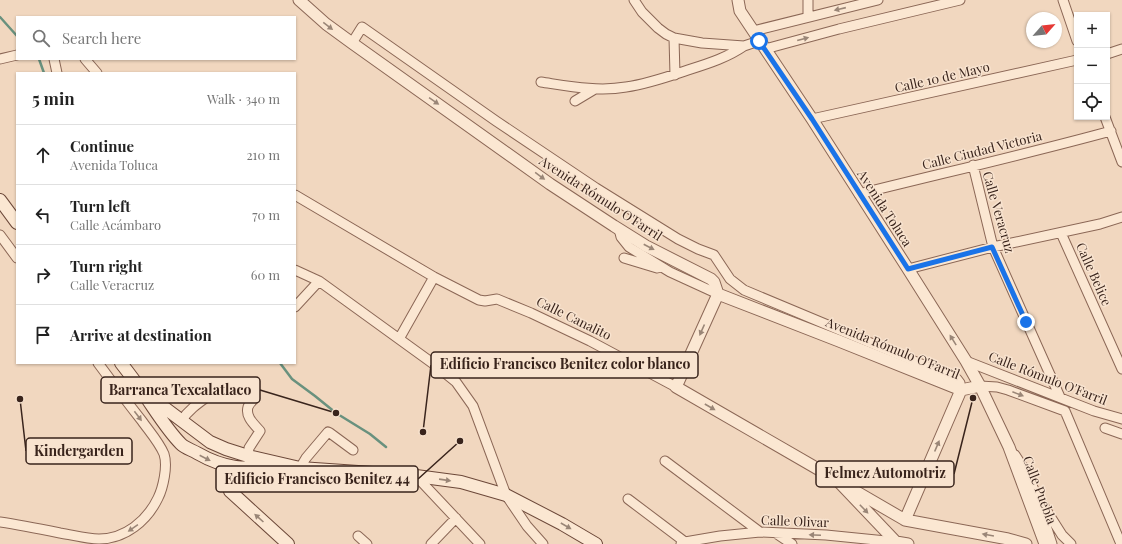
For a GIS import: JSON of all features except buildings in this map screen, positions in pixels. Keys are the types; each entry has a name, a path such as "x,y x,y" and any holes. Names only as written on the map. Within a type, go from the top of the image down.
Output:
{"main road":[{"path":"0,200 16,222"},
{"path":"122,364 158,416 182,445 214,462 228,466 259,468 281,464"},
{"path":"141,390 210,442 248,456 300,468 416,476 460,482 506,495 562,524 596,544"},
{"path":"182,422 182,445"},
{"path":"228,466 226,479 230,491 288,544"}],"street":[{"name":"Avenida Rómulo O'Farril","path":"299,0 326,24 550,184 646,246 711,279 714,282 718,294 961,390 980,386"},
{"path":"634,0 642,12 658,28 674,38 702,43 744,46 762,45 839,29 960,0"},
{"path":"732,0 740,11"},
{"name":"Avenida Toluca","path":"738,0 740,11 812,119 966,361 980,386 1009,447 1028,475 1052,544"},
{"path":"808,0 808,17"},
{"path":"753,31 878,0"},
{"path":"1063,0 1074,32"},
{"name":"Avenida Rómulo O'Farril","path":"352,43 362,27 490,117 596,188 678,239 698,249 714,254 730,279 744,290 957,379 960,383 961,390"},
{"path":"674,38 675,75"},
{"path":"541,82 595,89 625,88 675,75 725,57 744,46"},
{"path":"1110,53 1122,50"},
{"path":"0,59 16,56"},
{"path":"54,60 57,72"},
{"path":"86,60 96,72"},
{"name":"Calle 10 de Mayo","path":"812,119 1074,61"},
{"path":"575,101 595,89"},
{"path":"1106,120 1122,162"},
{"name":"Calle Ciudad Victoria","path":"860,194 1054,146 1111,130"},
{"name":"Calle Veracruz","path":"972,166 992,247 1060,397"},
{"name":"Calle Canalito","path":"296,196 434,277 479,300 485,301 497,298 590,341 676,387 905,520"},
{"path":"908,269 992,247 1100,224 1122,217"},
{"path":"618,229 621,237 629,246 670,272"},
{"name":"Calle Belice","path":"1061,233 1122,369"},
{"path":"0,235 16,257"},
{"path":"624,258 670,272 718,294 676,387"},
{"path":"296,270 319,281 435,365 456,382 473,406 506,495 527,526 543,544"},
{"path":"399,339 434,277"},
{"path":"296,306 319,281"},
{"name":"Calle Rómulo O'Farril","path":"966,361 1094,411 1122,419"},
{"path":"0,522 91,539 107,539 121,535 136,526 155,505 164,480 164,455 99,364"},
{"name":"Calle Rómulo O'Farril","path":"980,386 997,387 1008,390 1065,411 1121,544"},
{"path":"961,390 905,520 1008,539 1026,544"},
{"path":"182,422 186,414 211,394 222,396"},
{"path":"248,456 249,448 260,431 248,415 248,407 254,399"},
{"path":"1105,428 1122,434"},
{"path":"300,468 306,458 328,432 353,450"},
{"name":"Calle Puebla","path":"1009,447 1045,544"},
{"path":"665,461 760,532"},
{"path":"416,476 480,544"},
{"name":"Calle Canalito","path":"837,480 895,543"},
{"path":"1036,495 1062,535 1072,544"},
{"path":"628,499 683,543"},
{"path":"431,544 456,518"},
{"name":"Calle Olivar","path":"683,543 720,536 760,532 826,535 908,544"},
{"path":"776,533 792,544"},
{"path":"358,536 367,544"}],"waterway":[{"path":"0,17 16,35"},
{"path":"39,60 44,72"},
{"path":"281,364 292,379 336,413 370,434 386,447"}],"place":[{"name":"Felmez Automotriz","path":"973,398"},
{"name":"Kindergarden","path":"20,399"},
{"name":"Barranca Texcalatlaco","path":"336,413"},
{"name":"Edificio Francisco Benitez color blanco","path":"423,432"},
{"name":"Edificio Francisco Benitez 44","path":"460,441"}],"route":[{"path":"759,41 812,119 908,269 992,247 1026,322"}]}
